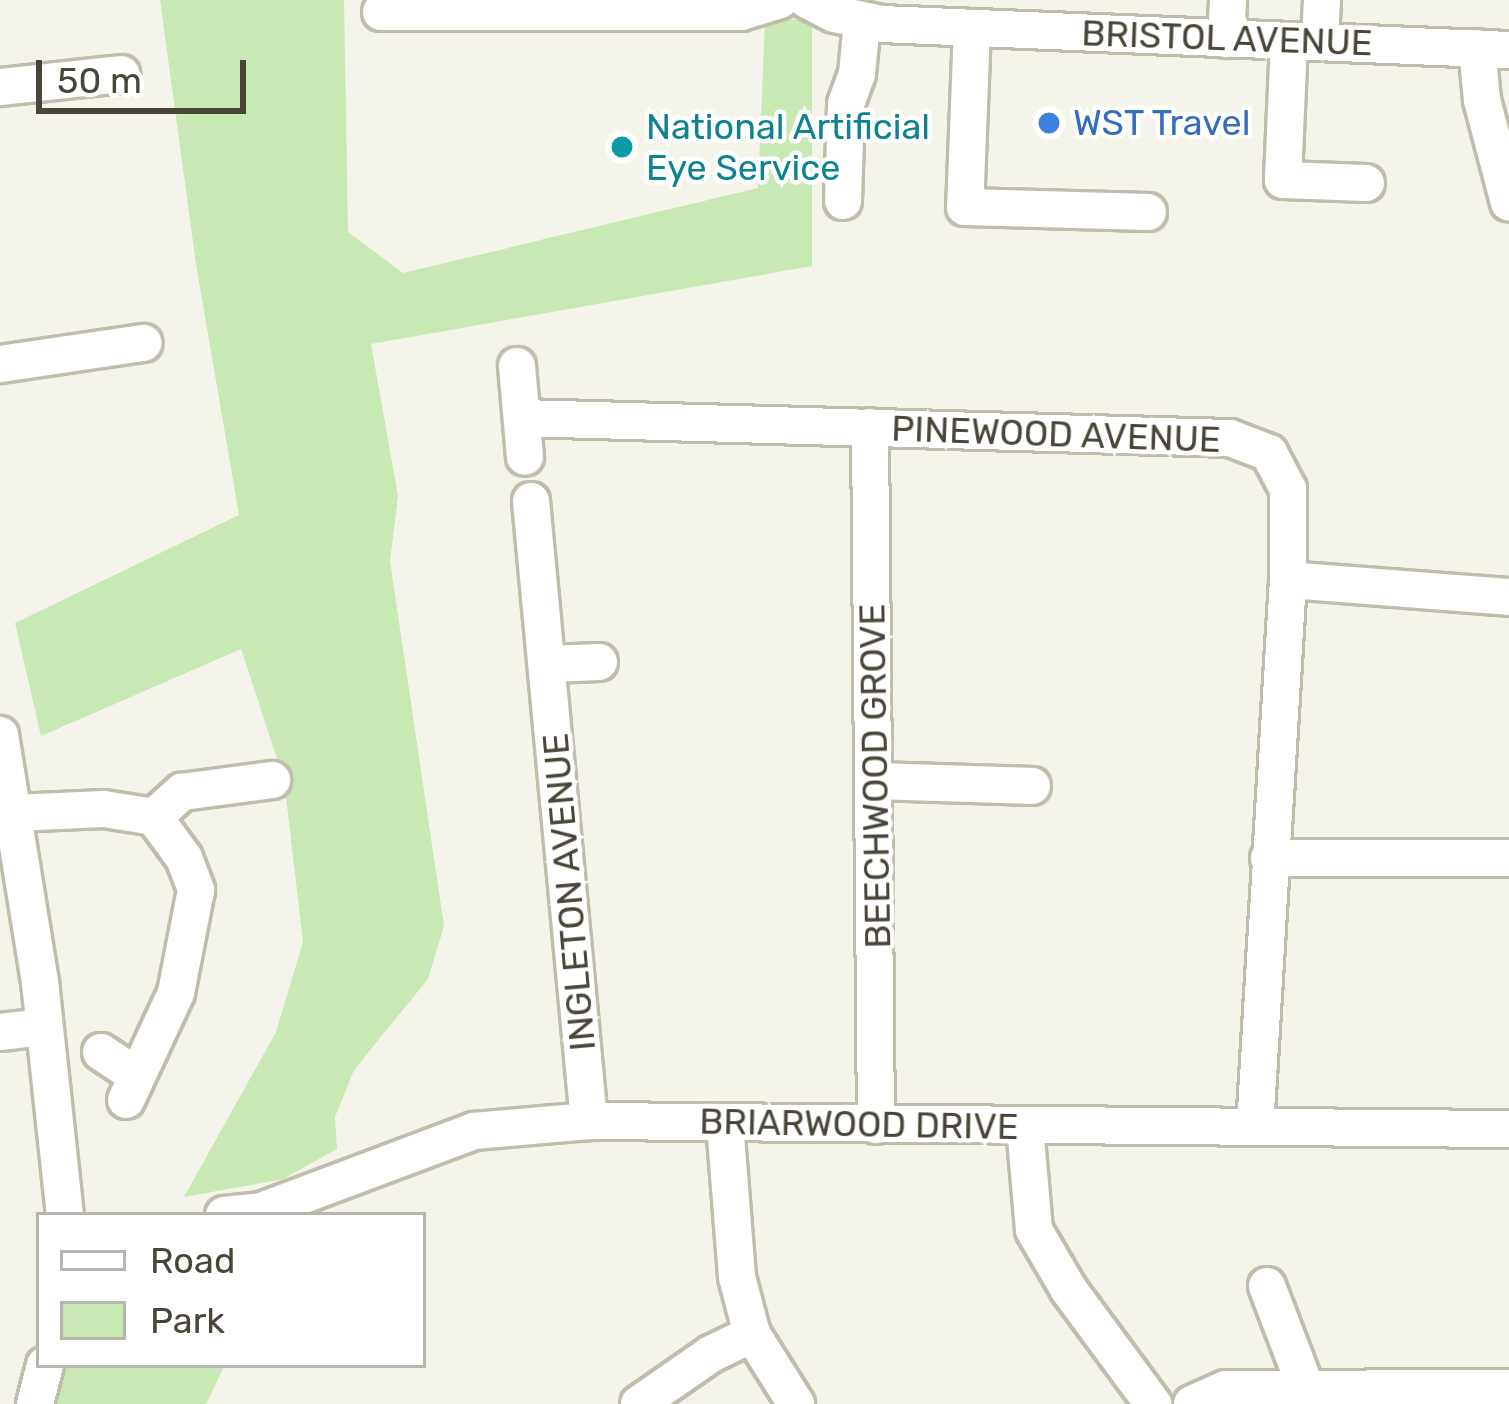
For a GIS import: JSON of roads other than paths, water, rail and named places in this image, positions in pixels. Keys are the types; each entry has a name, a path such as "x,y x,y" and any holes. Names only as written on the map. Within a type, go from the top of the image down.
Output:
{"street":[{"path":"380,12 741,12 780,0"},
{"name":"BRISTOL AVENUE","path":"808,0 862,22 972,28 1075,16 1226,39 1493,49"},
{"path":"1226,39 1228,0"},
{"path":"1322,0 1305,42 1283,179 1366,183"},
{"path":"843,201 846,104 857,74 862,22"},
{"path":"972,28 965,207 1148,212"},
{"path":"1493,49 1482,100 1509,203"},
{"path":"0,87 121,74"},
{"path":"0,364 143,343"},
{"path":"517,366 525,458"},
{"name":"PINEWOOD AVENUE","path":"522,418 1230,439 1270,453 1288,489 1288,580 1255,1127"},
{"name":"BEECHWOOD GROVE","path":"870,427 877,781 876,1125"},
{"name":"INGLETON AVENUE","path":"531,501 589,1120"},
{"path":"1288,580 1509,597"},
{"path":"549,664 598,662"},
{"path":"0,735 65,1212"},
{"path":"154,818 182,792 272,780"},
{"path":"877,781 1032,786"},
{"path":"14,813 104,809 154,818 184,858 196,890 176,993 132,1088 101,1052"},
{"path":"1269,859 1509,858"},
{"path":"0,1032 43,1027"},
{"name":"BRIARWOOD DRIVE","path":"239,1212 279,1204 474,1130 589,1120 1509,1129"},
{"path":"725,1124 737,1277 752,1334 796,1404"},
{"path":"1025,1127 1034,1230 1069,1290 1154,1404"},
{"path":"1268,1286 1306,1388"},
{"path":"640,1404 711,1354 752,1334"},
{"path":"35,1404 44,1368"},
{"path":"1192,1404 1226,1389 1509,1388"}],"place":[{"name":"WST Travel","path":"1049,123"},
{"name":"National Artificial Eye Service","path":"622,147"}]}
